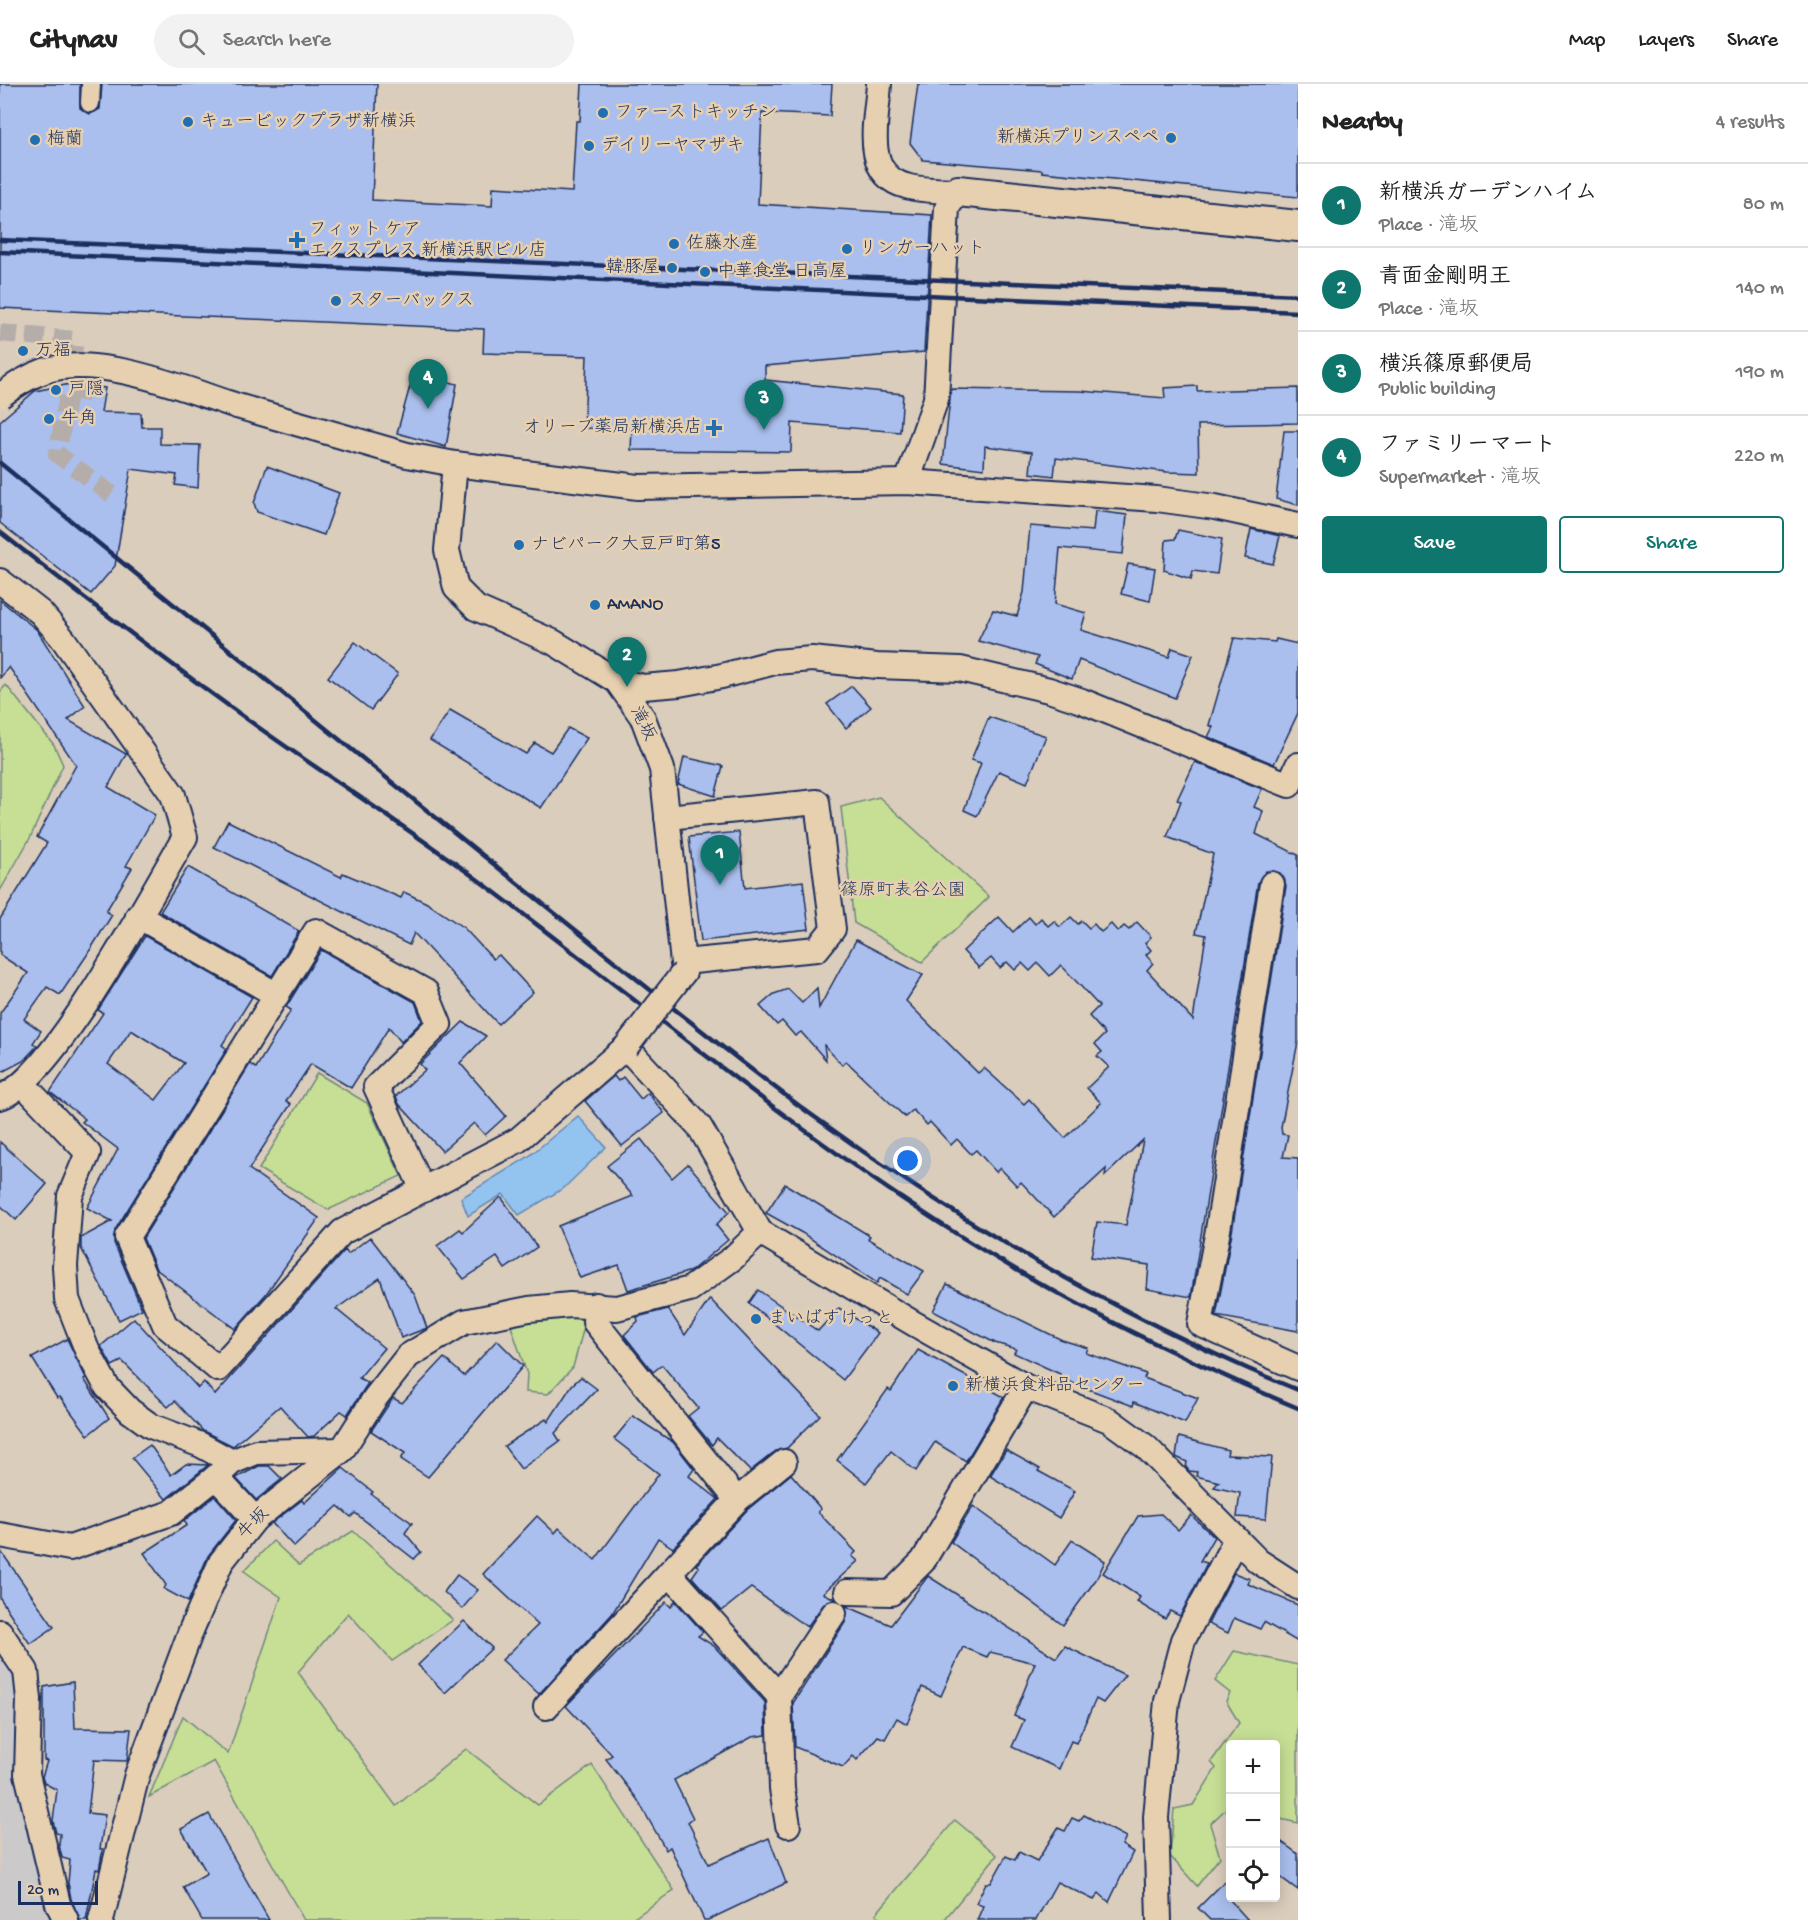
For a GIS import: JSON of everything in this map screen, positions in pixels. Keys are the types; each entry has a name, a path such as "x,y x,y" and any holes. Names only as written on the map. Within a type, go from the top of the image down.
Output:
{"street":[{"path":"90,103 91,84"},
{"path":"879,84 875,151 883,172 893,182 907,187 1298,226"},
{"path":"908,482 936,399 947,208 958,191"},
{"path":"0,396 19,381 46,370 78,367 117,371 407,455 455,464 638,487 908,482 1157,499 1215,507 1298,525"},
{"name":"滝坂","path":"455,464 447,550 456,588 476,608 553,642 616,681 643,718 662,769 684,967"},
{"path":"0,581 41,613 63,639 173,795 185,837 76,1019 23,1084 0,1097"},
{"path":"616,681 643,687 679,684 722,676 775,662 812,658 876,666 960,669 1049,690 1082,701 1289,785 1298,765"},
{"path":"423,1190 375,1087 439,1024 426,992 316,932 127,1237 165,1325 218,1369 342,1232 423,1190 518,1140 626,1047 684,967 817,949 833,929 817,802 668,817"},
{"path":"1272,884 1220,1219 1200,1324 1298,1368"},
{"path":"138,916 277,995"},
{"path":"626,1047 699,1126 760,1232 1026,1387 1109,1420 1146,1447 1258,1562 1298,1587"},
{"path":"23,1084 88,1153 70,1196 65,1266 67,1299 87,1350 107,1387 130,1411 151,1426 201,1445 224,1469 255,1519"},
{"name":"牛坂","path":"101,1920 137,1774 192,1628 221,1562 255,1519 342,1450 375,1398 408,1356 464,1323 529,1309 596,1305 617,1308 690,1289 733,1258 760,1232"},
{"path":"596,1305 595,1322 737,1500"},
{"path":"847,1592 891,1593 922,1561 1026,1387"},
{"path":"0,1535 70,1548 171,1513 224,1469 256,1452 342,1450"},
{"path":"546,1707 737,1500 784,1462"},
{"path":"1159,1920 1156,1817 1167,1701 1184,1640 1236,1539"},
{"path":"669,1573 780,1696"},
{"path":"788,1825 782,1789 780,1696 834,1613"},
{"path":"0,1632 26,1671 29,1699 27,1774 58,1905 66,1920"}],"shaded area":[{"path":"0,1647 18,1676 56,1920 0,1920"}],"green space":[{"path":"6,685 54,745 63,765 30,838 0,891 0,692"},
{"name":"篠原町表谷公園","path":"879,797 989,897 922,962 854,923 841,807"},
{"path":"317,1073 367,1103 401,1176 328,1210 259,1169"},
{"path":"589,1309 573,1367 548,1394 526,1392 527,1374 509,1320"},
{"path":"353,1531 453,1620 392,1661 348,1613 298,1672 396,1806 466,1749 538,1805 592,1765 674,1890 631,1920 304,1920 214,1761 149,1797 183,1716 228,1754 281,1597 244,1571 273,1541 299,1565"},
{"path":"1234,1651 1298,1665 1298,1823 1280,1819 1280,1740 1227,1740 1239,1723 1226,1701 1230,1693 1215,1681"},
{"path":"1226,1741 1226,1809 1210,1824 1220,1857 1197,1886 1170,1856 1174,1809 1193,1805 1216,1768 1211,1762"},
{"path":"955,1820 997,1855 944,1920 883,1920 876,1914"}],"water":[{"path":"578,1116 606,1147 564,1188 519,1215 503,1194 468,1216 461,1198 528,1157"}],"building":[{"path":"0,84 80,84 80,108 90,114 100,109 102,84 377,84 372,200 492,206 493,187 572,192 576,121 580,121 582,84 832,84 830,116 762,113 758,204 932,215 924,352 765,366 765,380 903,394 900,432 792,423 791,452 631,450 632,429 584,428 587,356 483,353 484,329 0,308"},
{"name":"新横浜プリンスペペ","path":"918,84 1298,84 1298,197 923,160 910,143"},
{"path":"414,372 457,384 446,447 397,433"},
{"path":"70,384 105,388 101,412 141,413 142,427 160,427 160,444 200,445 198,488 175,485 177,475 131,469 115,566 91,594 0,523 0,421 35,391"},
{"path":"1197,386 1197,391 1298,388 1298,423 1198,425 1199,473 1167,472 1056,458 1054,476 1030,473 1032,452 985,446 984,469 943,464 951,389 1080,391 1165,398 1164,388"},
{"path":"1284,431 1298,431 1298,505 1276,499"},
{"path":"267,466 339,493 324,535 257,512 254,503"},
{"path":"1095,511 1127,515 1123,554 1060,548 1055,604 1086,613 1081,630 1169,657 1172,648 1193,655 1175,698 1079,660 1072,679 1035,664 1038,657 978,641 993,610 1017,616 1024,592 1030,526 1093,531"},
{"path":"1251,529 1280,536 1273,564 1245,558"},
{"path":"1178,530 1222,539 1217,574 1193,571 1191,579 1164,570 1166,540 1175,539"},
{"path":"1128,564 1155,568 1150,601 1121,594"},
{"path":"0,600 37,630 85,706 68,720 126,754 108,787 155,815 126,866 132,868 106,911 112,915 87,955 60,995 47,987 24,1019 41,1031 33,1043 37,1046 23,1061 0,1073 0,1013 28,973 0,955 0,919 47,843 37,837 76,765 9,667 0,678"},
{"path":"1234,638 1275,642 1276,639 1298,644 1298,713 1274,764 1208,737 1213,727 1209,725"},
{"path":"355,642 398,674 371,710 328,677"},
{"path":"852,686 871,707 846,728 827,704"},
{"path":"450,710 526,754 535,743 551,752 568,728 587,738 541,808 430,740"},
{"path":"989,717 1046,736 1027,783 999,771 977,816 964,810 981,763 971,760"},
{"path":"684,757 723,766 715,796 678,784"},
{"path":"1195,762 1262,789 1254,807 1263,811 1256,834 1298,855 1298,1042 1281,1127 1282,1134 1288,1135 1283,1157 1298,1158 1298,1331 1216,1316 1232,1232 1286,886 1280,873 1266,871 1258,882 1191,1297 1147,1289 1149,1265 1091,1257 1097,1222 1126,1225 1143,1140 1105,1176 1106,1169 1054,1217 1021,1182 1017,1186 1000,1168 996,1172 976,1150 971,1154 957,1139 951,1145 930,1122 927,1125 913,1110 905,1117 846,1061 842,1065 824,1045 826,1060 801,1032 795,1036 782,1021 777,1025 760,1006 774,994 788,989 802,1003 817,988 819,1008 856,940 923,975 906,1001 978,1073 984,1068 1024,1104 1029,1099 1065,1138 1101,1103 1087,1088 1109,1067 1097,1056 1102,1052 1095,1044 1105,1034 1089,1016 1099,1006 1061,965 1050,976 1038,963 1030,971 1022,963 1015,970 1007,962 1000,968 991,958 979,968 963,951 999,917 1013,932 1029,917 1035,924 1041,918 1048,926 1054,921 1060,927 1071,917 1078,924 1082,921 1089,928 1094,924 1101,932 1111,924 1118,932 1124,926 1129,930 1137,922 1151,937 1145,943 1151,950 1146,955 1153,963 1147,970 1193,1020 1206,935 1196,933 1213,854 1167,837 1181,801 1177,800"},
{"path":"228,821 341,877 343,873 401,898 404,892 427,903 464,928 493,959 499,955 533,992 498,1024 414,933 409,945 214,847"},
{"path":"739,832 745,888 803,881 809,929 701,941 689,837"},
{"path":"188,867 299,931 272,976 160,912"},
{"path":"145,936 252,997 222,1045 227,1049 115,1230 114,1243 142,1309 119,1320 81,1248 81,1238 112,1221 87,1208 118,1149 82,1122 85,1119 50,1092 103,1013 98,1010","holes":["131,1030 184,1063 156,1100 108,1064"]},
{"path":"321,950 415,1002 422,1021 401,1042 389,1027 351,1088 311,1064 286,1101 291,1104 249,1169 319,1218 266,1294 235,1329 156,1269 143,1238 250,1064 256,1068 291,1010 286,1007"},
{"path":"463,1022 486,1036 460,1063 506,1116 485,1135 474,1123 442,1151 399,1104 396,1096 425,1070 420,1064"},
{"path":"614,1076 618,1081 623,1077 641,1099 648,1093 664,1113 622,1146 585,1101"},
{"path":"641,1139 672,1178 688,1164 729,1212 716,1225 728,1240 691,1271 628,1290 619,1265 580,1278 558,1226 633,1196 607,1166"},
{"path":"0,1142 47,1184 16,1220 0,1205"},
{"path":"785,1184 870,1236 868,1239 924,1271 907,1294 880,1278 877,1283 802,1233 766,1213"},
{"path":"501,1197 537,1247 505,1269 497,1257 464,1279 437,1246 460,1229 463,1232"},
{"path":"370,1237 415,1295 427,1328 401,1338 380,1278 336,1309 384,1348 359,1378 368,1383 347,1415 341,1411 314,1436 308,1437 280,1406 233,1446 203,1431 175,1401 168,1407 122,1361 112,1366 101,1346 134,1318 198,1388 204,1382 215,1395 345,1250 348,1254"},
{"path":"947,1284 1062,1340 1088,1348 1086,1353 1146,1374 1144,1378 1198,1398 1185,1423 1134,1402 1133,1406 1059,1378 1060,1374 1014,1353 1016,1349 995,1343 933,1311"},
{"path":"758,1290 818,1331 839,1308 878,1333 843,1380 749,1303"},
{"path":"710,1299 820,1415 787,1448 776,1451 750,1471 717,1438 712,1445 688,1416 698,1408 662,1365 653,1372 624,1335 638,1321 637,1317 668,1309 685,1335"},
{"path":"67,1339 86,1378 84,1379 109,1418 88,1435 60,1397 57,1398 32,1358"},
{"path":"497,1340 523,1366 428,1477 401,1459 405,1453 371,1431 393,1398 402,1403 444,1358 464,1376"},
{"path":"918,1350 1004,1397 966,1461 935,1442 916,1471 891,1451 866,1483 837,1460 888,1389 891,1391"},
{"path":"581,1377 597,1389 555,1433 560,1441 521,1469 504,1446 546,1419 548,1422 572,1385"},
{"path":"633,1416 673,1442 694,1469 689,1476 718,1499 673,1548 658,1538 612,1614 539,1694 502,1660 538,1625 483,1574 537,1516 555,1533 559,1528 595,1560 659,1474 614,1439"},
{"path":"1179,1437 1228,1450 1227,1455 1272,1457 1266,1519 1237,1517 1240,1493 1214,1487 1219,1482 1196,1476 1197,1472 1189,1471 1186,1467 1187,1462 1176,1457"},
{"path":"150,1445 171,1475 186,1464 208,1465 166,1499 132,1458"},
{"path":"1006,1450 1075,1491 1059,1518 990,1476"},
{"path":"259,1466 269,1466 282,1479 256,1500 236,1478"},
{"path":"343,1468 373,1492 371,1494 412,1523 405,1533 421,1552 414,1559 355,1513 351,1517 338,1506 294,1547 272,1523 302,1500 304,1503"},
{"path":"791,1474 821,1509 818,1512 856,1552 852,1556 858,1561 823,1593 835,1599 823,1605 807,1627 751,1588 722,1611 692,1577 699,1567 696,1565 747,1510"},
{"path":"215,1496 236,1520 208,1556 188,1602 164,1589 166,1585 144,1553 187,1525 184,1521"},
{"path":"973,1506 1055,1565 1072,1540 1105,1561 1097,1578 1063,1625 951,1542"},
{"path":"1161,1514 1178,1530 1191,1515 1214,1537 1200,1561 1207,1563 1180,1616 1170,1611 1165,1619 1137,1602 1140,1597 1103,1573 1138,1516"},
{"path":"0,1550 54,1627 30,1644 0,1598"},
{"path":"1234,1573 1250,1579 1248,1584 1298,1605 1298,1642 1264,1622 1260,1629 1234,1618 1228,1633 1208,1624"},
{"path":"457,1575 478,1590 462,1609 444,1592"},
{"path":"928,1576 1056,1658 1065,1646 1125,1675 1103,1703 1096,1699 1076,1743 1071,1741 1059,1769 1012,1747 1024,1720 1014,1716 1035,1663 990,1652 987,1657 963,1647 941,1696 922,1687 907,1724 897,1718 885,1739 878,1736 857,1760 853,1756 843,1767 795,1747 793,1703 846,1621 846,1606 891,1625"},
{"path":"675,1601 703,1632 698,1636 714,1646 765,1702 766,1735 752,1737 674,1780 693,1818 688,1822 709,1864 769,1838 786,1883 708,1920 704,1920 670,1847 666,1850 637,1799 606,1759 612,1755 566,1706 666,1602 671,1607"},
{"path":"464,1621 492,1648 445,1693 418,1665"},
{"path":"73,1682 75,1728 131,1729 127,1761 94,1760 88,1813 105,1815 100,1849 103,1849 99,1870 96,1869 86,1920 80,1920 71,1899 68,1883 70,1860 62,1858 59,1845 60,1834 56,1833 53,1821 57,1790 44,1783 42,1777 47,1761 44,1760 44,1687"},
{"path":"209,1814 269,1920 202,1920 183,1887 207,1873 181,1829"},
{"path":"1084,1815 1126,1837 1122,1845 1133,1852 1109,1902 1099,1893 1094,1900 1057,1882 1036,1920 977,1920 983,1906 976,1903 986,1883 991,1883 1006,1856 1015,1860 1019,1852 1037,1861 1058,1828 1065,1831 1072,1818 1079,1821"},
{"path":"1280,1841 1298,1854 1298,1890 1280,1877"},
{"path":"1226,1880 1226,1902 1232,1902 1248,1920 1210,1920 1198,1908"}],"tunnel":[{"path":"0,333 75,340 70,379"},
{"path":"89,393 69,390 57,454 114,496"}],"railway":[{"path":"0,240 1298,295"},
{"path":"0,252 1298,312"},
{"path":"0,463 470,845 706,1034 809,1113 925,1193 1045,1266 1170,1332 1298,1390"},
{"path":"0,532 225,703 485,885 741,1082 872,1178 939,1223 1079,1305 1187,1359 1298,1408"}],"place":[{"name":"ファーストキッチン","path":"603,113"},
{"name":"キュービックプラザ新横浜","path":"188,122"},
{"name":"新横浜プリンスペペ","path":"1171,138"},
{"name":"梅蘭","path":"35,140"},
{"name":"デイリーヤマザキ","path":"589,146"},
{"name":"フィット ケア エクスプレス 新横浜駅ビル店","path":"297,240"},
{"name":"佐藤水産","path":"674,244"},
{"name":"リンガーハット","path":"847,249"},
{"name":"韓豚屋","path":"672,268"},
{"name":"中華食堂 日高屋","path":"705,272"},
{"name":"スターバックス","path":"336,301"},
{"name":"万福","path":"23,351"},
{"name":"戸隠","path":"56,390"},
{"name":"ファミリーマート","path":"428,409"},
{"name":"牛角","path":"49,419"},
{"name":"オリーブ薬局新横浜店","path":"714,428"},
{"name":"横浜篠原郵便局","path":"764,430"},
{"name":"ナビパーク大豆戸町第5","path":"519,545"},
{"name":"AMANO","path":"595,605"},
{"name":"青面金剛明王","path":"627,687"},
{"name":"新横浜ガーデンハイム","path":"720,885"},
{"name":"まいばすけっと","path":"756,1319"},
{"name":"新横浜食料品センター","path":"953,1386"}]}
